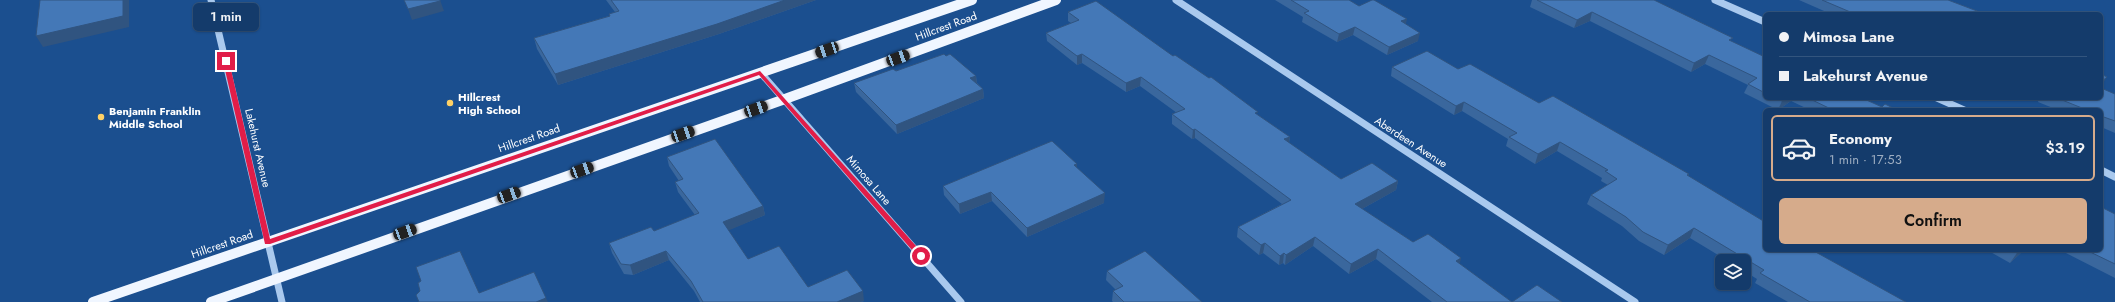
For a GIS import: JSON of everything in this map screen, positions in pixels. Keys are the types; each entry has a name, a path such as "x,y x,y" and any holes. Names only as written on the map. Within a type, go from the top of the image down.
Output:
{"main road":[{"name":"Hillcrest Road","path":"93,302 972,0"},
{"name":"Hillcrest Road","path":"211,302 785,99 1056,0"}],"street":[{"name":"Lakehurst Avenue","path":"211,0 282,302"},
{"name":"Aberdeen Avenue","path":"1176,0 1635,302"},
{"path":"1715,0 1763,21"},
{"name":"Mimosa Lane","path":"760,72 961,302"},
{"path":"1942,100 1960,108"},
{"path":"2103,171 2115,177"}],"building":[{"path":"40,0 123,0 123,16 36,36"},
{"path":"404,0 440,0 440,1 408,9"},
{"path":"611,0 785,0 717,24 555,74 534,38 610,16 609,14 619,11"},
{"path":"1291,0 1349,0 1359,6 1374,0 1407,19 1401,21 1420,33 1389,47 1355,27 1339,34 1304,13 1309,11"},
{"path":"1537,0 1654,0 1733,38 1729,40 1763,56 1763,92 1748,84 1757,78 1709,55 1694,63 1592,12 1577,20"},
{"path":"1822,0 1948,0 1980,12 1850,12"},
{"path":"1096,1 1173,56 1175,55 1209,78 1211,77 1258,112 1255,113 1290,137 1284,139 1341,179 1372,163 1398,181 1355,204 1413,242 1428,234 1461,258 1456,261 1512,302 1447,302 1378,249 1351,264 1315,237 1286,255 1284,253 1280,256 1265,243 1261,245 1238,227 1291,200 1195,129 1193,130 1172,114 1185,109 1141,77 1126,83 1082,54 1077,56 1046,33 1079,20 1068,12"},
{"path":"1427,51 1458,69 1470,64 1539,103 1553,96 1689,174 1687,175 1763,221 1763,252 1816,252 1906,302 1810,302 1760,273 1764,270 1751,262 1751,254 1737,254 1694,228 1668,245 1643,232 1626,217 1591,195 1617,179 1605,171 1608,170 1560,142 1538,154 1509,137 1517,133 1464,102 1456,106 1392,67"},
{"path":"944,54 946,56 950,54 976,76 970,78 983,89 896,125 854,83 893,69 896,71"},
{"path":"2103,75 2107,77 2103,80"},
{"path":"2103,89 2115,94 2115,121 2103,117 2103,108 2082,108 2062,100 2103,100"},
{"path":"1812,100 1866,100 1882,107 1885,104 1893,108 1829,108"},
{"path":"715,139 763,206 723,222 748,259 779,246 808,287 847,270 863,291 837,302 703,302 691,281 666,251 630,265 621,264 609,243 651,227 654,231 699,213 675,182 683,179 667,157"},
{"path":"1052,141 1077,164 1074,165 1105,193 1027,228 991,192 959,204 943,186"},
{"path":"2103,208 2115,214 2115,264 2090,252 2103,252"},
{"path":"460,251 479,293 534,272 546,298 536,302 419,302 416,295 420,291 418,283 421,281 416,267"},
{"path":"1145,251 1202,302 1124,302 1113,291 1123,286 1107,271"},
{"path":"1537,285 1562,302 1512,302"}],"place":[{"name":"Hillcrest High School","path":"450,103"},
{"name":"Benjamin Franklin Middle School","path":"101,117"}],"route":[{"path":"226,61 268,243 760,72 921,256"}]}
